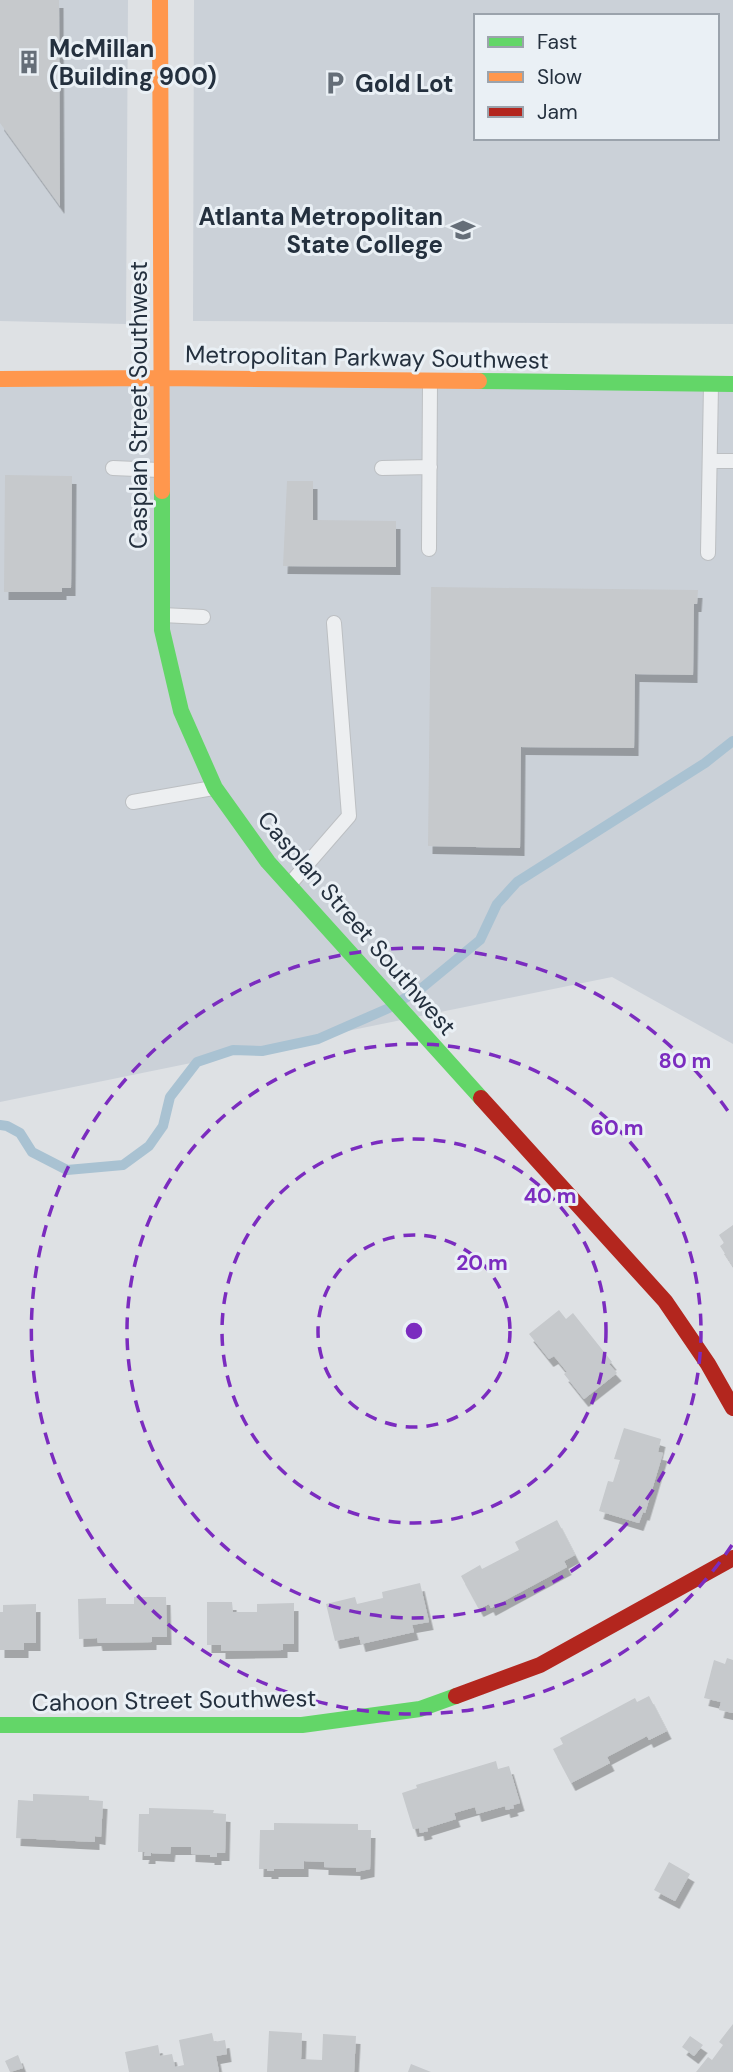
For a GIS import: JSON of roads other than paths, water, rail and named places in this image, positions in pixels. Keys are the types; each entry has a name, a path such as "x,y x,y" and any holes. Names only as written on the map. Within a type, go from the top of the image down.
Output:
{"street":[{"name":"Casplan Street Southwest","path":"160,0 162,630 181,711 215,788 268,862 665,1301 709,1364 733,1408"},
{"name":"Metropolitan Parkway Southwest","path":"0,379 733,384"},
{"name":"Cahoon Street Southwest","path":"0,1725 302,1725 420,1709 540,1665 733,1558"}],"lane":[{"path":"429,550 430,380"},
{"path":"708,553 711,384"},
{"path":"710,461 733,461"},
{"path":"382,468 430,467"},
{"path":"113,468 160,470"},
{"path":"162,615 203,617"},
{"path":"289,886 349,816 334,623"},
{"path":"133,802 215,788"}],"waterway":[{"path":"402,1000 423,987 480,940 497,904 517,882 705,763 733,741"},
{"path":"0,1125 20,1133 32,1152 67,1170 123,1165 149,1146 163,1126 170,1097 197,1062 233,1050 262,1051 318,1039 389,1008"}],"place":[{"name":"McMillan (Building 900)","path":"29,62"},
{"name":"Gold Lot","path":"335,83"},
{"name":"Atlanta Metropolitan State College","path":"463,230"}]}
